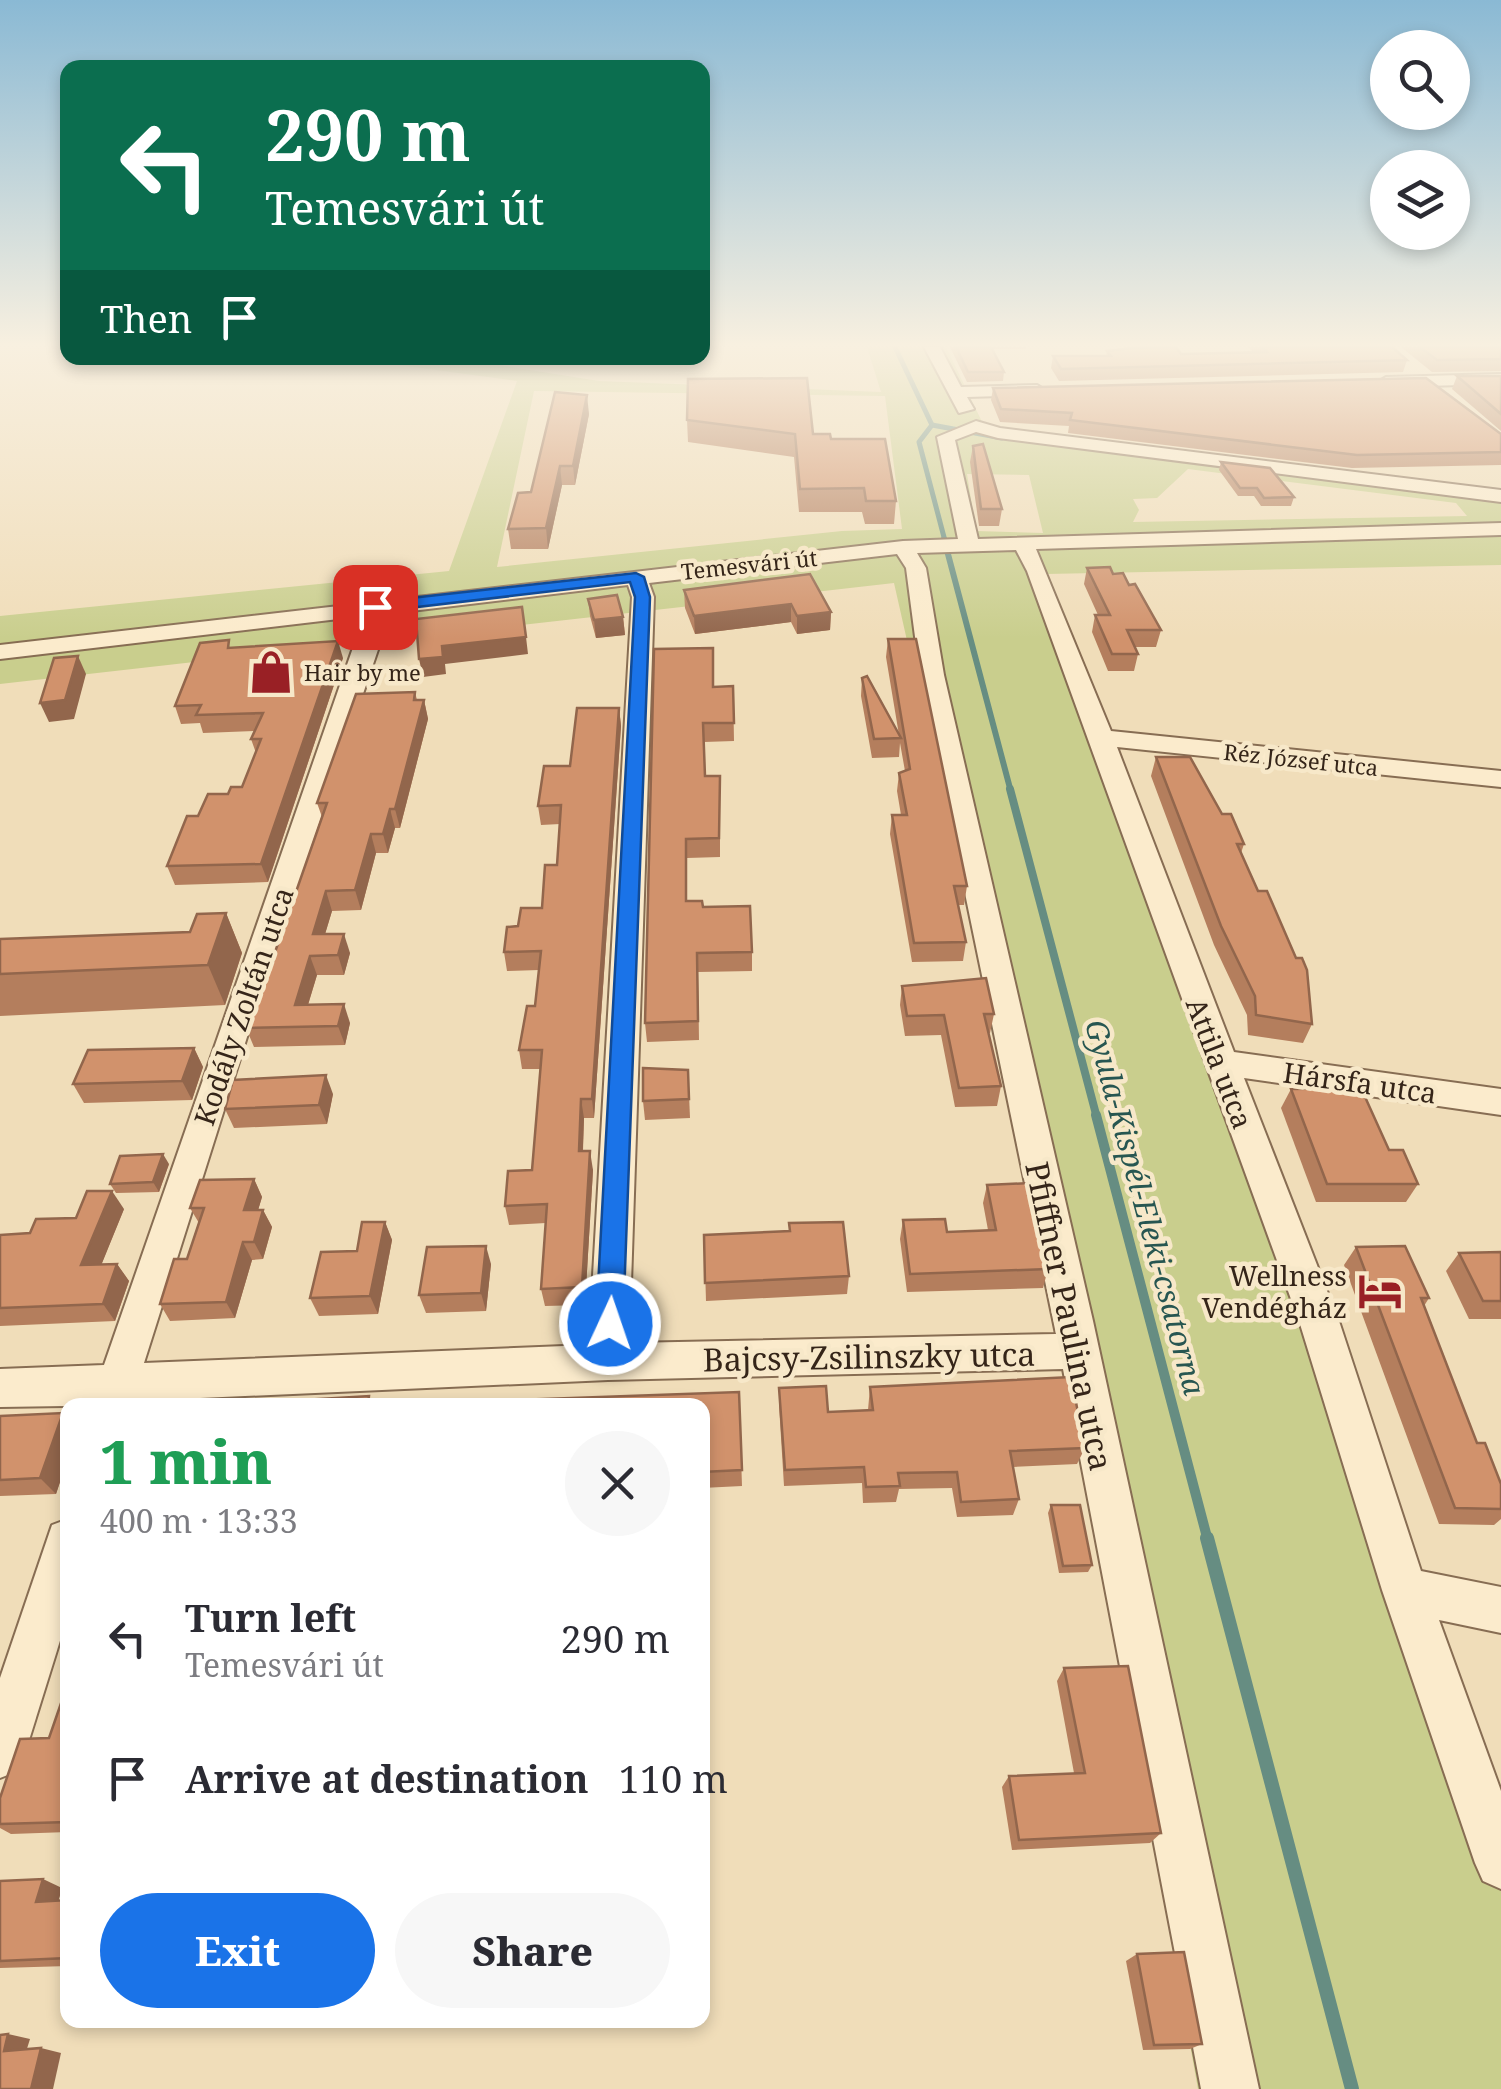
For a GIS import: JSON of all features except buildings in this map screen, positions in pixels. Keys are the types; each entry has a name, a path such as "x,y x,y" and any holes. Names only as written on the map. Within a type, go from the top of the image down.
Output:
{"street":[{"path":"947,444 965,543"},
{"path":"1083,444 1501,496"},
{"name":"Temesvári út","path":"0,652 914,546 1501,529"},
{"name":"Attila utca","path":"1021,541 1034,559 1320,1324 1405,1590 1501,1862"},
{"name":"Pfiffner Paulina utca","path":"914,546 932,676 1078,1351 1230,2089"},
{"path":"608,1362 643,597 636,577"},
{"name":"Kodály Zoltán utca","path":"114,1394 238,1018 374,629 375,607"},
{"name":"Réz József utca","path":"1102,738 1501,780"},
{"name":"Hársfa utca","path":"1219,1062 1501,1102"},
{"name":"Bajcsy-Zsilinszky utca","path":"0,1388 114,1394 608,1362 1078,1351"},
{"path":"0,1753 60,1566"},
{"path":"1405,1590 1501,1610"}],"green space":[{"path":"494,444 523,444 497,567 842,531 902,529 891,444 1133,444 1501,490 1501,565 1046,574 1119,757 1501,1790 1501,2089 1198,2089 1055,1295 894,583 0,684 0,616 449,571","holes":["1188,469 1456,503 1467,516 1133,522 1139,510 1133,499 1157,498","967,474 1029,475 1043,533 976,531"]}],"waterway":[{"name":"Gyula-Kispél-Eleki-csatorna","path":"920,444 945,541"},
{"name":"Gyula-Kispél-Eleki-csatorna","path":"944,539 1011,792"},
{"name":"Gyula-Kispél-Eleki-csatorna","path":"1010,789 1097,1118"},
{"name":"Gyula-Kispél-Eleki-csatorna","path":"1096,1115 1208,1541"},
{"name":"Gyula-Kispél-Eleki-csatorna","path":"1207,1538 1352,2089"}],"place":[{"name":"Hair by me","path":"271,672"},
{"name":"Wellness Vendégház","path":"1380,1291"}],"route":[{"path":"375,607 636,577 643,597 610,1324"}]}
